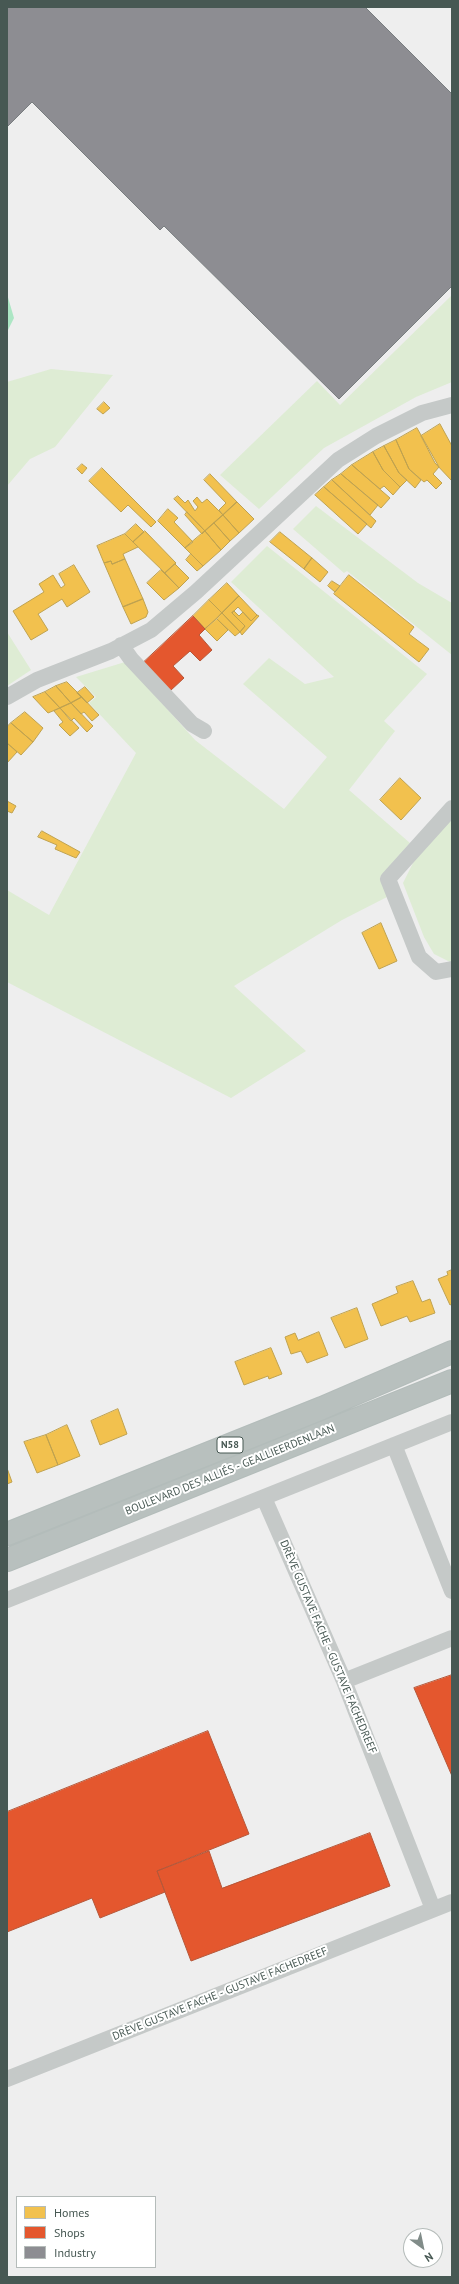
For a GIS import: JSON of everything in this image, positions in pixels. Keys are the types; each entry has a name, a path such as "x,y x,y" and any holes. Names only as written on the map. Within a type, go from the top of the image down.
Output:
{"highway":[{"name":"BOULEVARD DES ALLIÉS - GEALLIEERDENLAAN","path":"7,1534 315,1411 452,1352"},
{"name":"BOULEVARD DES ALLIÉS - GEALLIEERDENLAAN","path":"7,1560 452,1381"}],"street":[{"path":"7,696 37,680 121,645 151,630 338,460 376,436 422,413 452,405"},
{"path":"121,645 131,659 192,724 204,731"},
{"path":"452,808 388,879 419,957 436,972 452,969"},
{"path":"7,1600 452,1422"},
{"path":"394,1445 452,1591"},
{"name":"DRÈVE GUSTAVE FACHE - GUSTAVE FACHEDREEF","path":"264,1498 344,1681 433,1909"},
{"path":"344,1681 452,1638"},
{"name":"DRÈVE GUSTAVE FACHE - GUSTAVE FACHEDREEF","path":"7,2079 452,1902"}],"shaded area":[{"path":"7,294 14,318 7,332"},
{"path":"452,295 452,382 416,397 324,448 259,509 220,475 317,381 340,405"},
{"path":"51,369 113,375 55,447 30,459 7,486 7,382"},
{"path":"316,506 418,583 452,603 452,655 347,571 344,573 293,529"},
{"path":"267,546 427,674 384,721 395,731 349,790 410,843 380,877 387,897 342,920 234,986 306,1051 231,1098 7,982 7,890 49,915 136,753 89,703 96,697 76,677 125,662 195,740 284,809 327,757 243,684 269,658 305,684 334,677 231,582"},
{"path":"7,632 31,670 7,686"},
{"path":"452,818 452,961 450,962 434,954 424,937 403,883 415,859"}],"building: Homes":[{"path":"104,402 110,408 103,414 97,409"},
{"path":"440,424 452,446 452,481 435,463 421,436"},
{"path":"417,428 439,467 433,474 442,483 436,489 427,480 424,482 409,469 396,440"},
{"path":"396,440 409,469 421,480 415,488 399,473 384,446"},
{"path":"384,446 399,473 407,480 400,487 383,470 373,452"},
{"path":"373,452 383,470 400,487 393,495 384,486 380,489 352,465"},
{"path":"82,464 87,468 82,474 77,469"},
{"path":"352,465 390,498 381,508 341,474"},
{"path":"102,468 156,522 151,527 128,505 121,512 89,481"},
{"path":"210,474 237,502 223,515 219,510 226,503 204,480"},
{"path":"341,474 378,505 370,515 332,480"},
{"path":"332,480 376,521 371,528 324,487"},
{"path":"324,487 367,524 358,534 315,495"},
{"path":"178,496 185,503 188,500 195,511 198,507 193,501 197,497 202,503 207,499 223,515 205,531 174,499"},
{"path":"237,502 254,519 239,533 223,515"},
{"path":"168,509 178,518 174,522 193,542 185,548 158,521"},
{"path":"187,512 205,531 202,534 185,515"},
{"path":"223,515 239,533 230,541 214,523"},
{"path":"214,523 230,541 221,550 205,531"},
{"path":"136,524 144,532 133,542 125,534"},
{"path":"145,531 176,563 165,573 133,542"},
{"path":"205,531 221,550 203,566 185,548"},
{"path":"280,532 312,558 304,569 270,542"},
{"path":"125,534 138,547 123,554 125,559 112,564 111,561 104,563 97,546"},
{"path":"191,554 203,566 197,571 186,560"},
{"path":"312,558 328,572 320,582 304,569"},
{"path":"125,559 143,599 123,607 104,563 111,561 112,564"},
{"path":"175,564 189,578 179,588 165,573"},
{"path":"74,565 90,592 67,607 62,599 38,614 48,630 31,640 13,611 44,592 39,584 53,575 61,588 65,585 59,574"},
{"path":"161,570 179,588 164,600 147,583"},
{"path":"349,575 414,627 409,634 429,649 419,662 334,594"},
{"path":"332,581 340,586 335,592 328,586"},
{"path":"227,583 239,596 222,613 209,600"},
{"path":"239,596 257,615 251,621 238,607 232,613 245,626 240,632 222,613"},
{"path":"143,599 148,612 146,617 131,624 123,607"},
{"path":"209,600 222,613 205,629 193,616"},
{"path":"234,611 239,616 243,612 251,621 257,615 259,616 242,635 240,632 245,626 232,613"},
{"path":"222,613 240,632 235,636 217,619"},
{"path":"217,619 228,630 217,641 205,629"},
{"path":"67,682 82,697 71,703 56,686"},
{"path":"56,686 71,703 60,708 45,692"},
{"path":"85,687 94,697 87,703 77,693"},
{"path":"45,692 60,708 48,713 33,697"},
{"path":"82,697 99,715 92,721 84,712 81,714 71,703"},
{"path":"71,703 93,726 87,732 74,718 71,721 60,708"},
{"path":"60,708 79,728 70,736 59,725 63,722 54,711"},
{"path":"25,712 43,728 33,742 11,723"},
{"path":"11,723 33,742 21,755 7,743 7,727"},
{"path":"7,743 17,752 7,763"},
{"path":"400,778 421,798 401,820 380,800"},
{"path":"7,801 16,806 12,813 7,811"},
{"path":"42,831 80,852 76,858 55,849 57,845 38,837"},
{"path":"381,923 397,961 379,969 362,933"},
{"path":"452,1270 452,1304 450,1305 438,1279 448,1275 447,1272"},
{"path":"413,1281 422,1302 430,1299 435,1313 410,1322 407,1316 381,1326 372,1304 398,1293 396,1287"},
{"path":"357,1308 368,1339 345,1348 331,1318"},
{"path":"319,1332 328,1355 307,1363 301,1351 291,1354 285,1337 295,1333 298,1340"},
{"path":"271,1348 282,1374 269,1379 268,1376 244,1385 235,1362"},
{"path":"118,1409 127,1434 100,1445 91,1421"},
{"path":"67,1425 80,1456 58,1465 46,1435"},
{"path":"46,1435 58,1465 37,1473 24,1442"},
{"path":"7,1468 12,1482 7,1484"}],"building: Shops":[{"path":"193,616 205,629 199,635 212,650 200,661 190,651 173,666 184,678 170,691 144,662"},
{"path":"452,1675 452,1776 414,1688"},
{"path":"208,1731 249,1834 157,1871 165,1892 100,1918 92,1898 7,1932 7,1812"},
{"path":"370,1833 390,1886 191,1961 157,1871 209,1851 222,1888"}],"building: Industry":[{"path":"7,7 365,7 452,94 452,286 339,399 164,226 160,230 32,102 7,127"}]}
